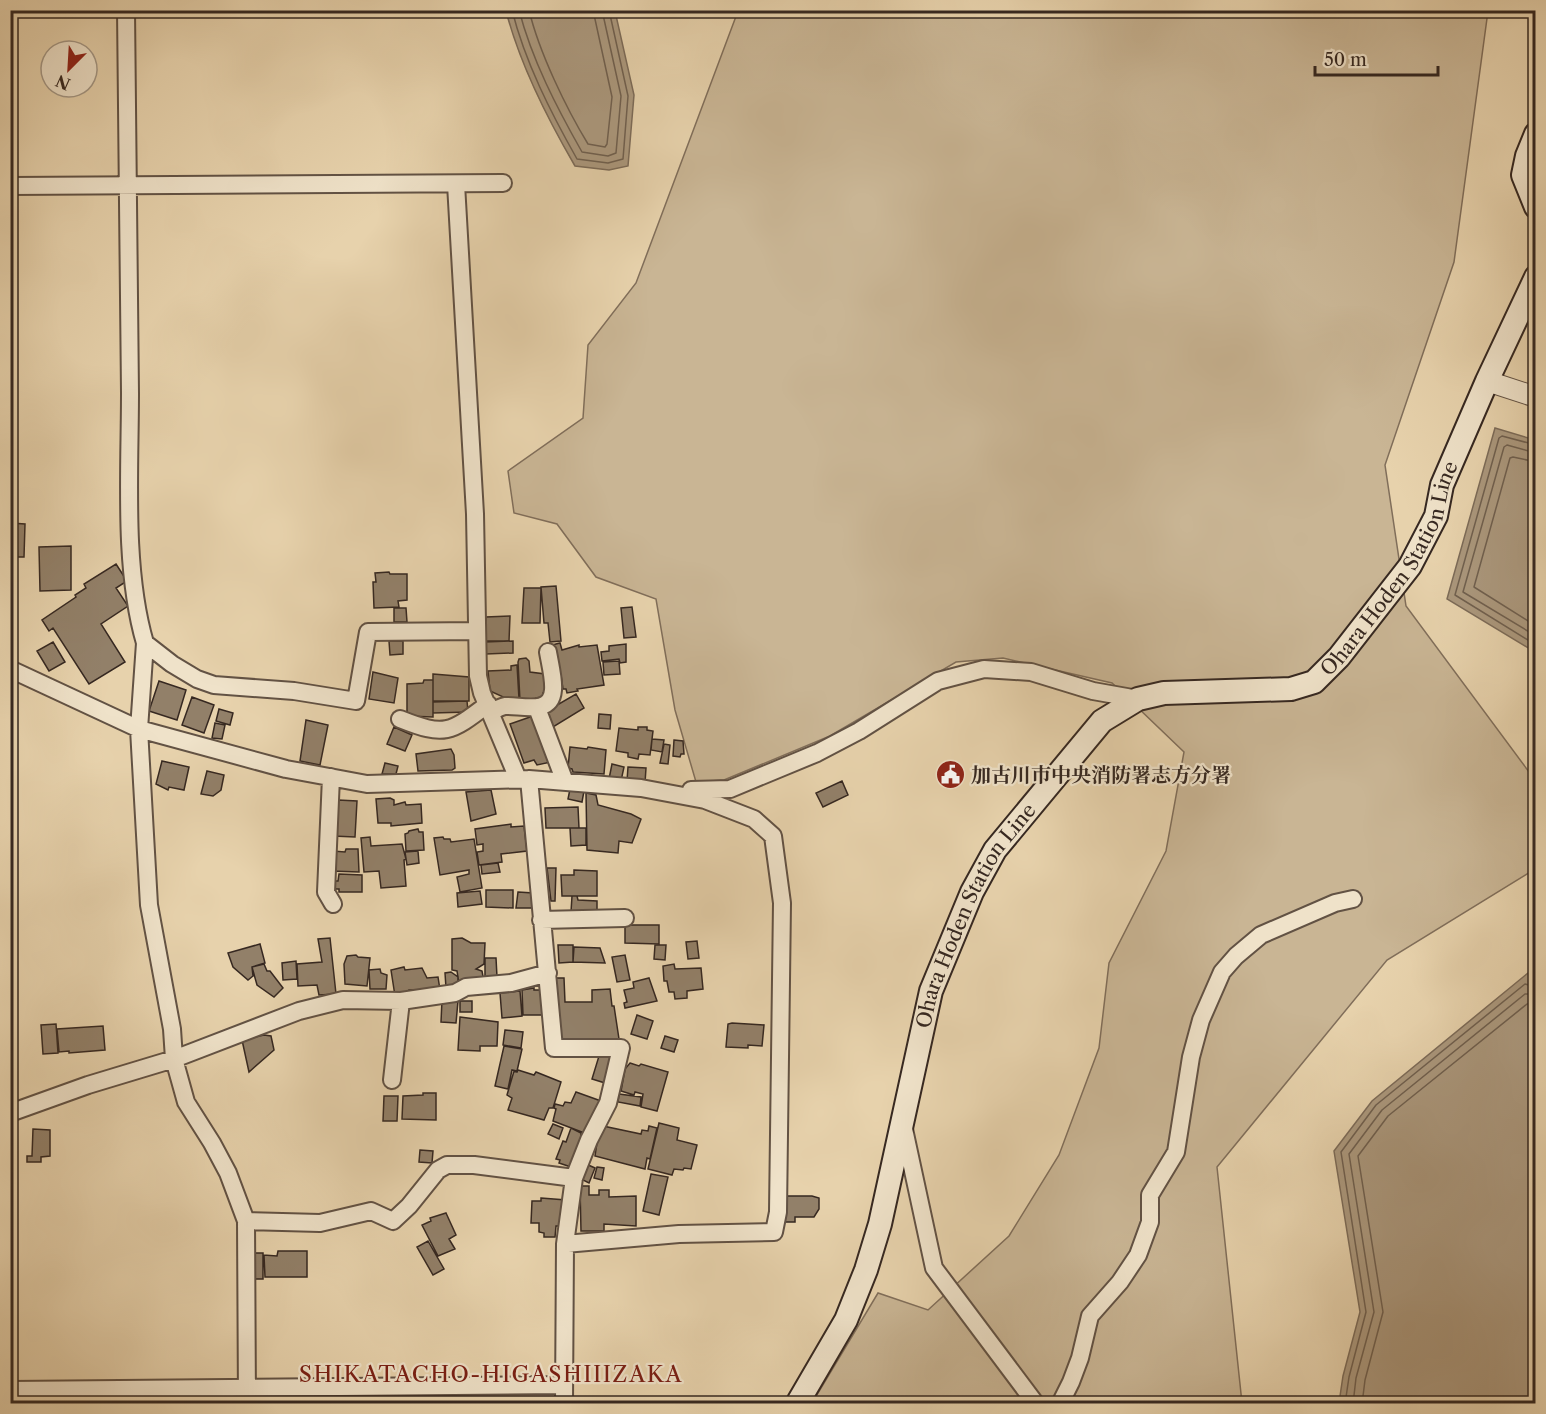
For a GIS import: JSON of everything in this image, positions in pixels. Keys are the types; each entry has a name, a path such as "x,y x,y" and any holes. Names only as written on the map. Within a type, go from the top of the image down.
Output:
{"main road":[{"path":"1536,134 1527,156 1523,175 1536,207"},
{"name":"Ohara Hoden Station Line","path":"797,1404 846,1320 866,1270 880,1224 931,991 972,892 995,850 1102,721 1138,699 1164,693 1291,689 1314,682 1339,657 1410,566 1436,516 1442,485 1487,381 1536,277"}],"street":[{"path":"126,10 130,556 145,643 139,729 149,904 172,1029 174,1059 186,1102 228,1173 246,1221 247,1396"},
{"path":"10,186 503,183"},
{"path":"456,184 475,514 478,676 482,693 523,779 548,972 554,1048 621,1048 608,1103 588,1140 574,1178 565,1244 564,1404"},
{"path":"1487,381 1536,397"},
{"path":"145,643 172,664 197,679 214,685 294,691 356,701 368,632 477,631"},
{"path":"400,719 423,728 447,730 490,708 503,706 537,708 546,704 553,690 548,652"},
{"path":"10,669 139,729 286,769 367,784 523,779 641,788 705,800 754,819 774,836 782,903 778,1212 774,1232 679,1234 565,1244"},
{"path":"660,792 730,789 817,753 859,731 939,681 984,669 1031,672 1093,691 1138,699"},
{"path":"537,708 565,782"},
{"path":"331,777 326,892 333,904"},
{"path":"1060,1404 1080,1358 1090,1316 1120,1282 1138,1255 1150,1222 1150,1195 1176,1152 1191,1057 1198,1030 1222,972 1260,935 1335,903 1353,899"},
{"path":"541,920 625,918"},
{"path":"10,1113 88,1084 174,1059 299,1011 325,1004 343,1000 401,1001 455,993 466,987 511,983 548,972"},
{"path":"392,1080 401,1001"},
{"path":"902,1119 934,1268 1036,1404"},
{"path":"246,1221 320,1223 371,1211 393,1221 409,1206 438,1170 447,1165 474,1165 574,1178"},
{"path":"10,1390 247,1396 563,1385"}],"shaded area":[{"path":"738,11 1488,11 1454,262 1385,465 1406,606 1535,780 1535,869 1387,960 1217,1167 1242,1403 812,1403 878,1293 928,1310 1009,1236 1059,1155 1099,1048 1109,963 1166,851 1184,752 1112,683 1003,658 956,662 830,736 724,780 696,782 675,710 656,599 596,577 557,524 514,513 508,471 583,418 588,345 636,283"}],"water":[{"path":"506,11 615,11 634,95 628,166 609,170 575,166 535,91"},
{"path":"1495,428 1535,440 1535,652 1447,599"},
{"path":"1528,973 1536,985 1535,1403 1339,1403 1343,1376 1360,1312 1334,1151 1372,1101"}],"building":[{"path":"10,523 25,524 24,557 10,557"},
{"path":"71,546 71,590 40,591 39,547"},
{"path":"116,564 127,581 116,588 128,606 101,624 125,662 89,684 53,628 49,631 42,620 76,597 75,595 86,588 84,584"},
{"path":"389,572 390,574 407,574 407,600 398,601 399,607 374,608 375,573"},
{"path":"556,586 561,641 550,642 548,623 544,623 541,587"},
{"path":"524,588 541,588 540,623 522,623"},
{"path":"632,607 636,637 624,638 621,608"},
{"path":"394,608 406,608 407,622 394,622"},
{"path":"510,616 509,641 486,641 486,617"},
{"path":"389,641 403,641 403,654 390,655"},
{"path":"513,641 513,653 486,654 485,642"},
{"path":"53,642 65,662 49,671 37,651"},
{"path":"560,643 562,650 579,645 579,647 597,645 604,685 567,693 566,689 563,689 561,675 558,676 552,645"},
{"path":"626,644 626,662 620,663 619,659 602,661 601,652 609,651 609,646"},
{"path":"526,658 529,661 530,672 545,674 546,693 536,700 520,701 518,662 519,659"},
{"path":"619,661 620,674 604,675 603,662"},
{"path":"517,665 519,699 510,700 490,691 488,671 511,670 511,666"},
{"path":"373,672 398,678 394,703 369,699"},
{"path":"433,674 469,677 469,701 433,701"},
{"path":"424,680 433,680 433,717 407,716 407,684 423,683"},
{"path":"159,681 186,690 177,720 149,711"},
{"path":"576,694 584,708 553,727 545,712"},
{"path":"192,697 214,705 204,733 182,725"},
{"path":"467,701 468,712 433,713 433,702"},
{"path":"219,709 233,713 230,725 216,721"},
{"path":"599,714 611,715 610,729 598,728"},
{"path":"533,716 551,762 537,765 534,760 524,763 510,724"},
{"path":"306,720 328,725 320,765 300,761"},
{"path":"215,723 225,725 222,739 212,738"},
{"path":"394,727 412,735 405,751 387,744"},
{"path":"638,727 647,727 647,730 653,731 650,755 639,754 638,759 628,757 628,753 616,751 619,728 638,730"},
{"path":"652,739 664,740 662,752 651,750"},
{"path":"674,740 683,741 684,754 680,757 673,756"},
{"path":"664,744 670,745 668,764 660,763"},
{"path":"570,747 606,750 604,774 573,772 568,768"},
{"path":"451,749 455,768 452,770 418,771 416,754"},
{"path":"162,761 189,767 184,790 169,787 168,790 156,784"},
{"path":"385,763 398,766 396,774 382,774"},
{"path":"612,764 624,767 621,781 609,779"},
{"path":"628,767 646,768 645,783 627,781"},
{"path":"207,771 224,775 221,790 213,796 201,794"},
{"path":"842,781 848,795 823,807 816,793"},
{"path":"570,789 584,791 582,802 568,799"},
{"path":"491,790 496,814 471,821 466,792"},
{"path":"586,793 596,795 598,805 641,819 632,843 619,841 618,853 587,850"},
{"path":"376,799 394,800 394,805 405,802 406,805 421,804 422,823 391,826 391,823 378,823"},
{"path":"338,800 357,801 355,837 333,836 334,811 338,811"},
{"path":"578,807 579,828 546,828 545,808"},
{"path":"511,824 511,827 524,826 527,851 501,854 502,862 479,865 477,852 483,851 483,844 477,845 475,829"},
{"path":"570,828 586,828 586,845 571,846"},
{"path":"418,829 419,832 423,832 424,850 406,851 405,834"},
{"path":"370,837 371,846 402,844 406,859 404,860 406,886 381,888 379,871 364,872 361,838"},
{"path":"434,838 450,839 451,842 474,839 482,888 460,892 457,877 469,874 469,870 440,875"},
{"path":"346,849 358,849 359,872 331,871 333,851 345,852"},
{"path":"418,851 419,863 407,865 405,852"},
{"path":"498,863 500,872 482,874 481,865"},
{"path":"547,868 556,868 555,901 551,901"},
{"path":"574,870 597,871 597,896 562,896 561,875 574,875"},
{"path":"339,874 362,875 362,892 339,892 339,889 332,889 332,881 338,881"},
{"path":"486,890 513,890 513,908 486,907"},
{"path":"480,891 482,904 458,907 457,893"},
{"path":"518,892 533,893 532,908 516,908"},
{"path":"572,896 577,896 578,900 597,901 597,913 571,912"},
{"path":"625,925 659,925 659,944 625,943"},
{"path":"330,938 336,994 319,995 317,985 298,986 297,964 322,962 318,939"},
{"path":"462,938 471,943 485,943 484,964 476,969 482,971 484,982 459,984 457,971 452,970 452,939"},
{"path":"697,941 699,958 688,959 686,942"},
{"path":"260,944 265,963 252,967 253,976 248,980 233,967 228,953"},
{"path":"558,945 573,945 573,962 559,963"},
{"path":"655,945 666,945 665,960 654,959"},
{"path":"574,947 600,948 605,963 573,962"},
{"path":"625,955 630,980 617,982 612,957"},
{"path":"347,956 370,958 367,986 345,984 344,964"},
{"path":"485,958 496,958 497,977 485,977"},
{"path":"296,961 297,979 283,980 282,963"},
{"path":"264,964 267,971 270,971 283,988 274,997 257,985 252,967"},
{"path":"674,964 675,969 701,968 703,989 687,991 687,998 675,999 674,992 669,992 667,981 664,981 663,966"},
{"path":"404,967 405,970 422,968 427,978 438,977 440,990 414,994 413,990 409,990 409,994 395,996 391,970"},
{"path":"380,969 381,973 387,975 386,989 370,989 369,970"},
{"path":"451,972 458,977 458,987 446,988 445,973"},
{"path":"553,978 564,978 565,1002 592,1002 592,990 610,989 619,1039 612,1042 559,1043"},
{"path":"649,978 657,1001 625,1008 624,1003 627,1002 624,990 634,988 633,982"},
{"path":"534,988 534,990 541,990 547,1015 523,1015 522,990"},
{"path":"520,991 522,1016 502,1018 500,993"},
{"path":"442,1000 458,1001 456,1023 441,1022"},
{"path":"460,1001 472,1001 472,1012 460,1012"},
{"path":"637,1015 653,1021 647,1039 631,1034"},
{"path":"460,1017 498,1022 497,1046 480,1046 480,1051 458,1050"},
{"path":"56,1024 58,1053 43,1054 41,1025"},
{"path":"728,1024 764,1025 762,1046 726,1047"},
{"path":"103,1026 105,1050 59,1052 57,1029"},
{"path":"505,1030 523,1032 521,1048 503,1045"},
{"path":"264,1035 271,1036 274,1050 249,1072 242,1040"},
{"path":"665,1036 678,1040 674,1052 661,1048"},
{"path":"504,1046 522,1049 517,1071 512,1070 508,1089 495,1086"},
{"path":"609,1053 613,1059 605,1083 592,1079 599,1056"},
{"path":"630,1063 668,1072 657,1111 641,1107 643,1094 635,1092 634,1095 621,1091 625,1069"},
{"path":"514,1071 534,1075 536,1072 561,1082 553,1108 549,1108 544,1120 508,1110 512,1098 507,1095"},
{"path":"576,1092 601,1101 587,1134 553,1121 555,1104 563,1106 565,1102 571,1103"},
{"path":"423,1093 436,1093 436,1120 402,1119 403,1096 423,1095"},
{"path":"619,1094 641,1097 640,1106 618,1102"},
{"path":"384,1096 398,1096 397,1121 383,1121"},
{"path":"659,1123 679,1128 677,1140 697,1145 691,1169 674,1169 672,1175 648,1169"},
{"path":"553,1124 563,1128 559,1139 548,1134"},
{"path":"603,1126 641,1134 642,1130 648,1131 649,1126 657,1128 650,1159 647,1158 645,1169 595,1156 598,1136"},
{"path":"571,1128 583,1136 571,1167 559,1163 560,1160 556,1159"},
{"path":"33,1129 50,1130 50,1156 41,1157 41,1162 27,1162 27,1156 32,1156"},
{"path":"420,1150 433,1151 432,1163 419,1162"},
{"path":"586,1164 595,1168 589,1183 579,1178"},
{"path":"597,1167 604,1168 602,1180 594,1178"},
{"path":"651,1174 668,1177 659,1215 643,1211"},
{"path":"580,1186 589,1186 589,1195 599,1195 599,1190 609,1190 609,1197 636,1196 636,1226 604,1224 604,1231 581,1231"},
{"path":"786,1196 819,1198 819,1209 814,1217 795,1217 795,1222 785,1222"},
{"path":"541,1198 566,1200 564,1226 556,1226 555,1237 544,1237 544,1233 539,1232 539,1223 531,1223 532,1201 541,1201"},
{"path":"446,1213 456,1235 449,1239 455,1249 438,1256 422,1225 431,1221 430,1218"},
{"path":"428,1241 444,1269 433,1275 417,1247"},
{"path":"278,1251 307,1251 307,1277 265,1277 264,1255 277,1256"},
{"path":"254,1253 263,1253 263,1279 255,1279"}],"place":[{"name":"加古川市中央消防署志方分署","path":"950,775"}],"district":[{"name":"SHIKATACHO-HIGASHIIIZAKA","path":"491,1374"}]}
